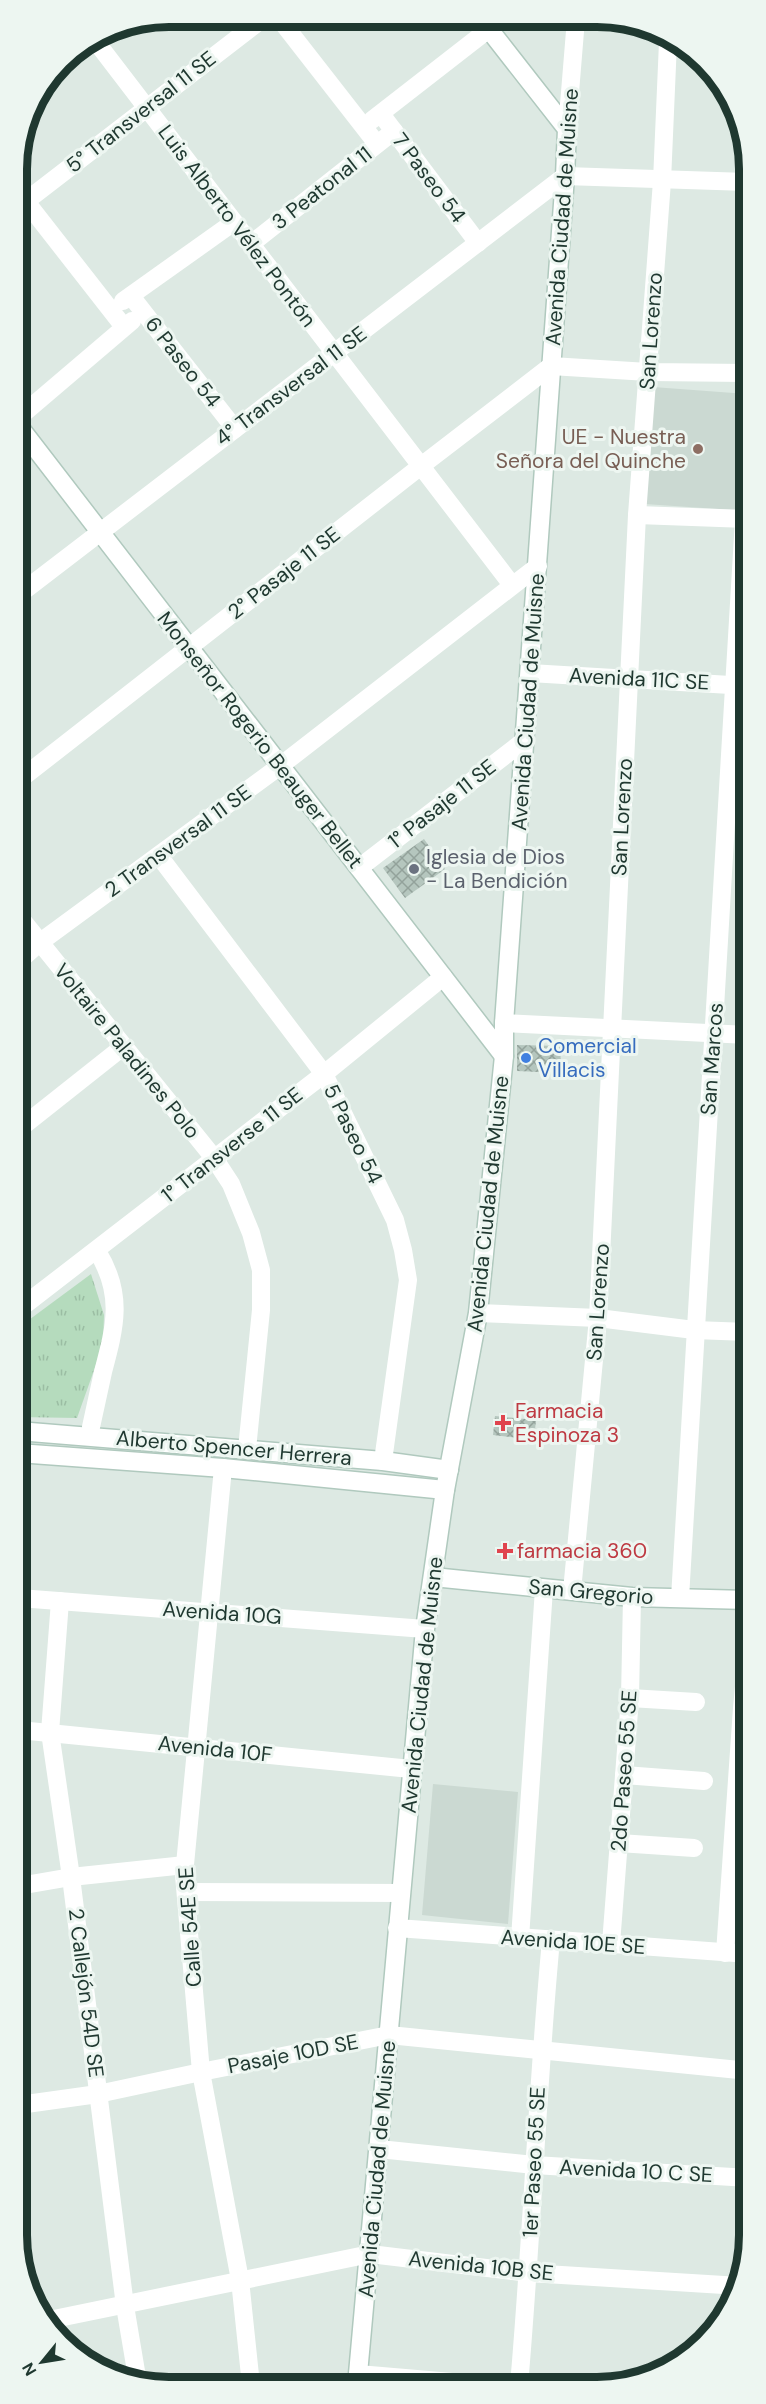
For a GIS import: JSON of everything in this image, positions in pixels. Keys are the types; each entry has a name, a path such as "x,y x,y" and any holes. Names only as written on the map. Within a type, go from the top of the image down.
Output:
{"street":[{"name":"5° Transversal 11 SE","path":"27,195 147,108 252,27"},
{"name":"7 Paseo 54","path":"286,27 377,144"},
{"name":"3 Peatonal 11","path":"364,127 482,27"},
{"path":"487,27 567,129"},
{"name":"Avenida Ciudad de Muisne","path":"357,2377 425,1629 445,1490 478,1312 504,1056 504,1023 575,27"},
{"name":"Luis Alberto Vélez Pontón","path":"99,46 512,585"},
{"name":"San Lorenzo","path":"572,1591 598,1318 637,515 662,181 668,46"},
{"name":"7 Paseo 54","path":"381,114 478,243"},
{"name":"3 Peatonal 11","path":"251,244 394,131"},
{"path":"565,176 739,182"},
{"name":"4° Transversal 11 SE","path":"27,588 565,176"},
{"name":"6 Paseo 54","path":"27,208 112,309 124,327"},
{"path":"112,309 234,222"},
{"name":"6 Paseo 54","path":"131,296 235,429"},
{"path":"27,413 143,311"},
{"path":"551,366 648,372 739,373"},
{"name":"2° Pasaje 11 SE","path":"27,774 189,649 420,465 551,366"},
{"name":"Monseñor Rogerio Beauger Bellet","path":"27,435 504,1056"},
{"path":"637,515 739,519"},
{"name":"2 Transversal 11 SE","path":"27,954 280,766 537,566"},
{"name":"Avenida 11C SE","path":"530,673 739,685"},
{"name":"San Marcos","path":"680,1598 694,1330 739,698"},
{"name":"1° Pasaje 11 SE","path":"359,868 525,740"},
{"name":"5 Paseo 54","path":"159,856 324,1074 395,1220 404,1250 408,1280 383,1461"},
{"name":"Voltaire Paladines Polo","path":"27,927 214,1158 231,1184 251,1233 261,1270 261,1310 247,1449"},
{"name":"1° Transverse 11 SE","path":"27,1304 324,1074 443,977"},
{"path":"504,1023 739,1034"},
{"path":"27,1123 124,1046"},
{"path":"91,1427 115,1328 116,1308 109,1273 97,1251"},
{"path":"478,1312 598,1318 694,1330 739,1332"},
{"name":"Alberto Spencer Herrera","path":"27,1432 383,1461 449,1470"},
{"name":"Alberto Spencer Herrera","path":"27,1454 223,1468 445,1490"},
{"name":"Calle 54E SE","path":"223,1468 184,1865 201,2072 240,2280 250,2377"},
{"name":"San Gregorio","path":"433,1576 632,1597 739,1600"},
{"path":"520,1938 544,1589"},
{"name":"2do Paseo 55 SE","path":"611,1944 630,1698 632,1597"},
{"name":"Avenida 10G","path":"27,1599 425,1629"},
{"name":"2 Callejón 54D SE","path":"60,1601 50,1732 71,1877 125,2306 136,2372"},
{"path":"630,1698 696,1702"},
{"name":"Avenida 10F","path":"27,1731 411,1769"},
{"path":"624,1774 704,1781"},
{"path":"725,1953 739,1842"},
{"path":"619,1843 694,1848"},
{"path":"27,1885 71,1877 184,1865"},
{"path":"186,1892 401,1893"},
{"name":"Avenida 10E SE","path":"397,1928 739,1954"},
{"name":"1er Paseo 55 SE","path":"520,2377 529,2273 540,2049 551,1940"},
{"name":"Pasaje 10D SE","path":"27,2104 98,2094 389,2035 739,2070"},
{"name":"Avenida 10 C SE","path":"379,2149 534,2165 739,2177"},
{"name":"Avenida 10B SE","path":"55,2319 370,2254 529,2273 729,2285"}],"shaded area":[{"name":"UE - Nuestra Señora del Quinche","path":"653,387 739,393 739,510 645,504"},
{"path":"433,1784 518,1792 508,1924 422,1915"}],"green space":[{"path":"91,1274 104,1315 103,1345 77,1418 27,1417 27,1321"}],"building":[{"name":"Iglesia de Dios - La Bendición","path":"424,839 445,869 405,898 383,868"},
{"path":"517,1045 561,1046 560,1073 517,1071"},
{"path":"495,1416 536,1420 534,1440 493,1435"}],"place":[{"name":"UE - Nuestra Señora del Quinche","path":"698,449"},
{"name":"Iglesia de Dios - La Bendición","path":"414,869"},
{"name":"Comercial Villacis","path":"526,1058"},
{"name":"Farmacia Espinoza 3","path":"503,1423"},
{"name":"farmacia 360","path":"505,1551"}]}
